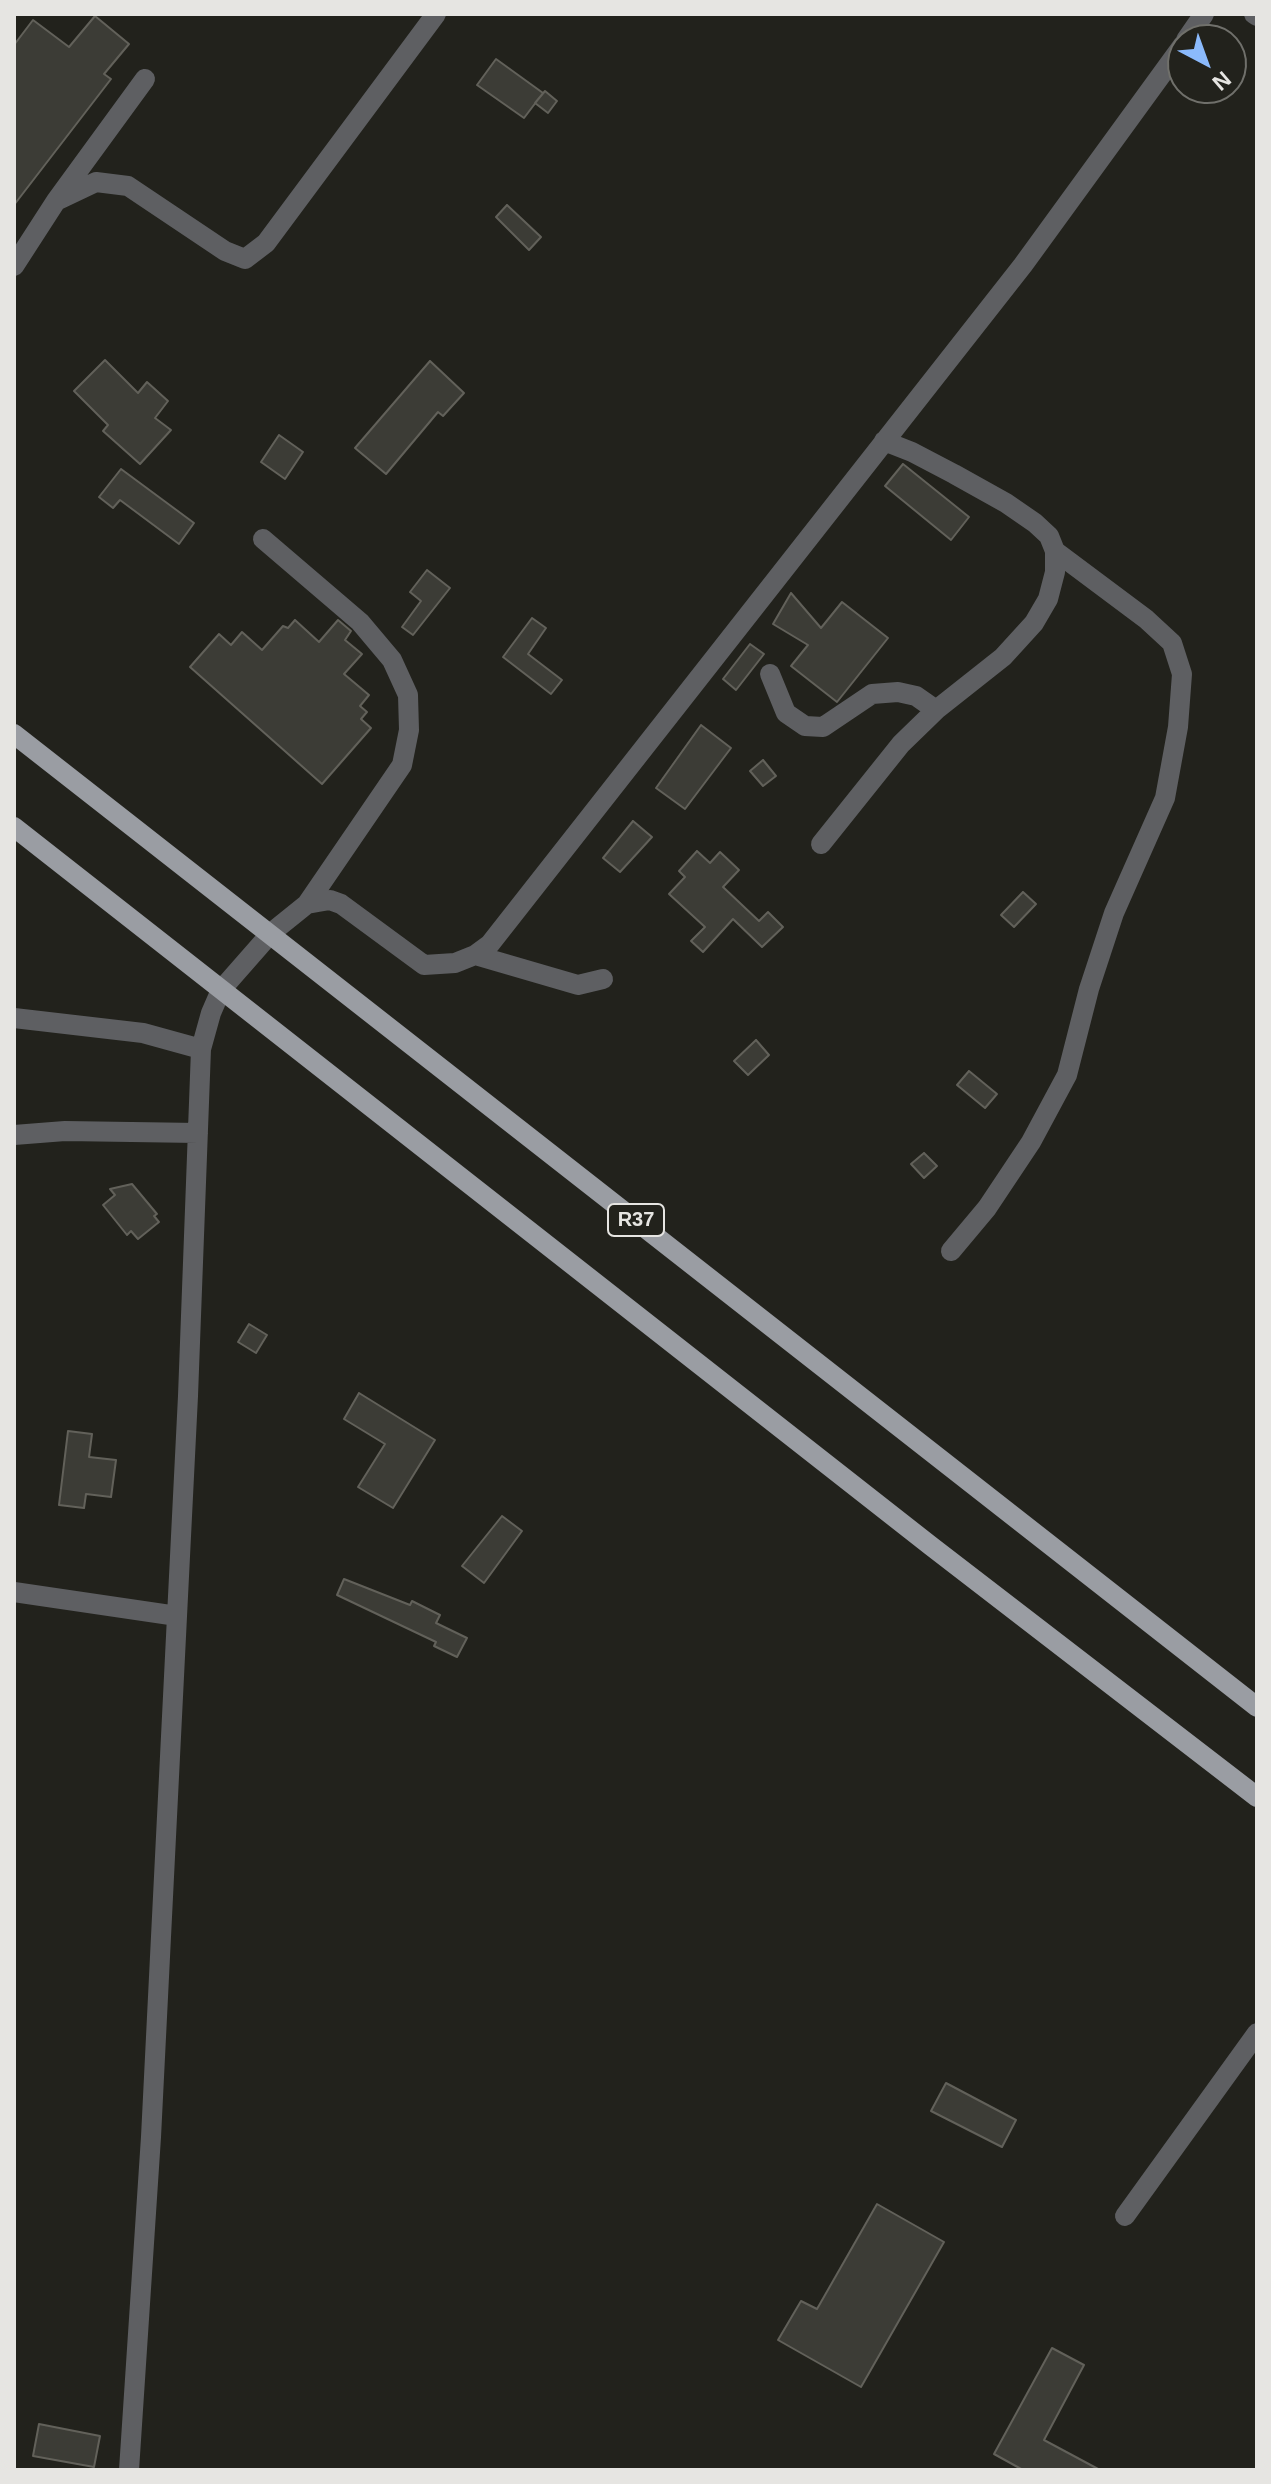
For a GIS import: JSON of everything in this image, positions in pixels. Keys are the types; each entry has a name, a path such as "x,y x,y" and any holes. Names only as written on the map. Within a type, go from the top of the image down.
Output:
{"main road":[{"name":"R37","path":"14,734 1257,1707"},
{"path":"14,827 918,1536 1257,1797"}],"street":[{"path":"56,201 96,182 128,186 225,251 245,259 266,243 436,14"},
{"path":"307,904 330,900 341,904 424,965 455,963 475,955 490,944 1023,265 1167,67"},
{"path":"14,266 56,201 145,79"},
{"path":"821,844 901,744 936,710 1003,657 1034,623 1048,599 1055,572 1055,551 1049,536 1035,523 1006,503 912,452 884,441"},
{"path":"129,2470 151,2137 201,1049 221,990 271,933 307,904 402,765 409,730 408,695 392,660 360,622 263,539"},
{"path":"951,1251 987,1208 1031,1142 1067,1075 1089,989 1114,913 1165,798 1178,727 1182,674 1172,643 1146,619 1055,551"},
{"path":"770,674 786,713 805,726 823,727 872,694 898,692 916,696 936,710"},
{"path":"475,955 578,985 603,979"},
{"path":"14,1018 143,1033 201,1049"},
{"path":"14,1135 65,1131 198,1133"},
{"path":"14,1592 177,1616"},
{"path":"1125,2216 1257,2033"}],"building":[{"path":"95,16 129,44 104,74 111,79 14,205 14,45 33,20 69,47"},
{"path":"496,59 543,93 524,118 477,85"},
{"path":"545,91 557,101 548,113 535,103"},
{"path":"507,205 541,237 529,250 496,217"},
{"path":"105,360 138,393 147,382 168,401 155,418 171,430 140,464 103,431 108,425 74,391"},
{"path":"430,361 464,393 443,416 438,412 386,474 355,448"},
{"path":"279,435 303,452 285,479 261,462"},
{"path":"903,464 969,517 951,540 885,486"},
{"path":"121,469 194,523 179,544 120,500 113,508 99,497"},
{"path":"427,570 450,588 413,635 402,627 421,601 410,592"},
{"path":"791,593 821,628 842,602 888,638 837,702 791,666 808,645 773,624"},
{"path":"532,618 546,628 528,654 562,680 551,694 503,657"},
{"path":"295,620 319,642 338,620 351,631 345,640 362,654 344,674 369,695 360,706 367,712 361,719 371,728 322,784 190,667 219,634 231,645 242,632 262,650 283,626 288,628"},
{"path":"750,644 764,654 736,690 723,679"},
{"path":"701,725 731,748 685,809 656,788"},
{"path":"763,760 776,776 763,786 750,771"},
{"path":"633,821 652,837 620,872 603,858"},
{"path":"697,851 710,863 720,852 739,870 723,887 759,921 768,912 783,927 762,947 733,919 703,952 691,941 705,927 669,894 685,877 679,871"},
{"path":"1023,892 1036,904 1014,927 1001,915"},
{"path":"756,1040 769,1055 748,1075 734,1061"},
{"path":"969,1071 997,1094 985,1108 957,1085"},
{"path":"924,1153 937,1166 924,1178 911,1164"},
{"path":"132,1184 157,1214 154,1216 159,1222 138,1239 131,1231 127,1235 103,1205 115,1195 110,1189"},
{"path":"249,1324 267,1335 256,1353 238,1342"},
{"path":"359,1393 435,1440 393,1508 358,1487 385,1444 344,1419"},
{"path":"68,1431 92,1434 89,1457 116,1460 111,1497 86,1494 84,1508 59,1505"},
{"path":"502,1516 522,1531 484,1583 462,1566"},
{"path":"344,1579 410,1605 412,1601 440,1615 436,1623 467,1638 457,1657 434,1646 436,1642 337,1595"},
{"path":"946,2083 1016,2120 1002,2147 931,2111"},
{"path":"877,2204 944,2242 861,2387 778,2340 801,2301 817,2309"},
{"path":"1052,2348 1084,2365 1044,2440 1100,2470 1023,2470 994,2454"},
{"path":"39,2424 100,2436 94,2467 33,2456"}]}
